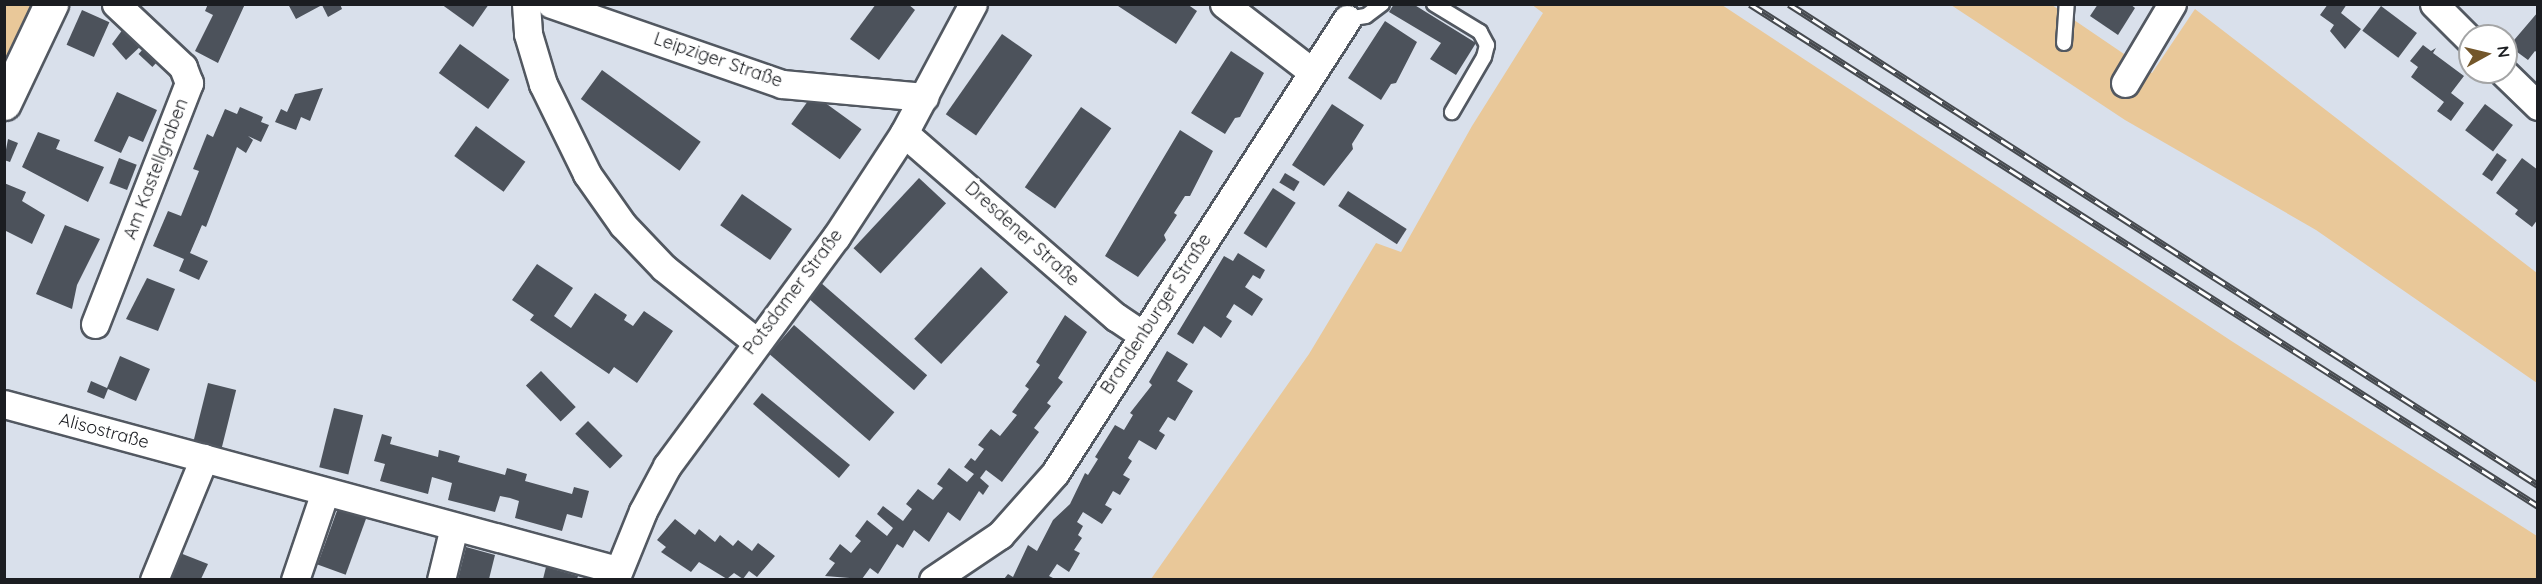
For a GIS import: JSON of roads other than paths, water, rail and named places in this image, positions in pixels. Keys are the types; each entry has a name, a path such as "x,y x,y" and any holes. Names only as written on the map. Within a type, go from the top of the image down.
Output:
{"main road":[{"path":"4,103 51,4"}],"street":[{"name":"Am Kastellgraben","path":"95,324 189,83 183,67 116,4"},
{"path":"526,4 528,34 543,84 588,174 623,225 664,268 755,341"},
{"name":"Leipziger Straße","path":"551,4 782,84 924,97"},
{"name":"Potsdamer Straße","path":"616,575 667,466 755,341 836,237 904,133 973,4"},
{"path":"1224,4 1311,71"},
{"path":"2125,83 2172,4"},
{"path":"2434,4 2458,28"},
{"name":"Brandenburger Straße","path":"933,579 1000,535 1031,504 1055,473 1311,71 1347,19"},
{"path":"2515,84 2538,106"},
{"name":"Dresdener Straße","path":"904,133 1062,271 1142,334"},
{"name":"Alisostraße","path":"4,404 454,527 616,575"},
{"path":"154,579 204,458"},
{"path":"295,579 325,492"},
{"path":"441,579 454,527"}],"lane":[{"path":"1347,19 1366,16 1382,4"},
{"path":"1434,4 1480,32 1487,45 1484,57 1452,112"},
{"path":"2064,43 2067,4"}],"railway":[{"path":"1750,4 2538,506"},
{"path":"1789,4 2538,485"}]}
